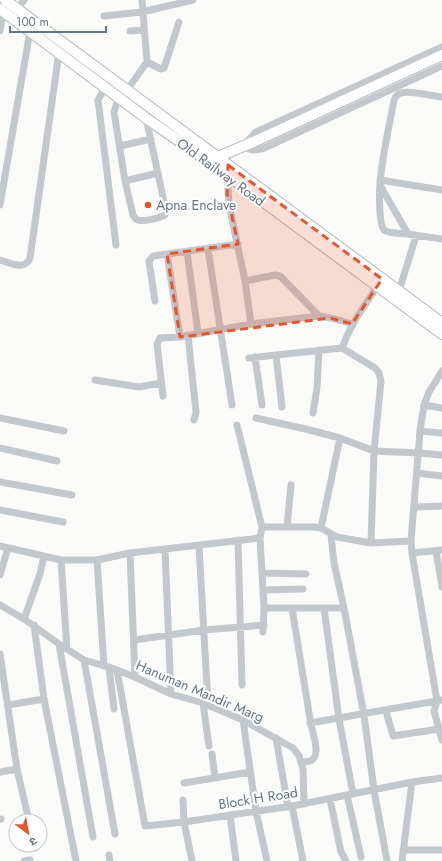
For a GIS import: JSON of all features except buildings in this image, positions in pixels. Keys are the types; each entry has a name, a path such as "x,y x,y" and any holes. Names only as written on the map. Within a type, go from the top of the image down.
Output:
{"main road":[{"name":"Old Railway Road","path":"5,0 217,157 227,170"},
{"name":"Old Railway Road","path":"1,10 207,162 227,170 380,283 442,334"},
{"path":"207,162 442,55"},
{"name":"Old Railway Road","path":"380,283 399,291 442,323"}],"street":[{"path":"17,9 24,0"},
{"path":"142,0 147,62 127,90 119,97 114,112 125,181 133,215 139,221 161,218 165,215 166,211 146,118"},
{"path":"104,16 142,12 193,0"},
{"path":"0,31 1,10"},
{"path":"147,62 161,69 164,68 179,22"},
{"path":"130,31 144,30"},
{"path":"0,205 30,31"},
{"path":"442,47 256,132 242,147 253,150 262,149 442,66"},
{"path":"0,260 16,265 23,265 28,262 30,258 59,52"},
{"path":"105,88 98,100 116,245"},
{"path":"442,97 409,92 402,92 397,95 394,100 380,183 381,226 383,230 387,232 442,239"},
{"path":"120,146 151,139"},
{"path":"227,170 229,205 245,280 251,324"},
{"path":"125,181 158,173"},
{"path":"380,183 442,190"},
{"path":"380,183 408,234"},
{"path":"399,291 416,236"},
{"path":"154,301 149,260 153,256 238,244"},
{"path":"208,249 232,405"},
{"path":"187,252 198,333"},
{"path":"167,254 180,336"},
{"path":"245,280 275,275 280,276 319,316"},
{"path":"342,348 352,324 380,283"},
{"path":"163,396 158,340 160,338 188,335 251,324 319,316 335,318 352,324"},
{"path":"188,335 196,412 194,420"},
{"path":"262,405 252,358 342,348 375,368 379,373 381,381 374,451 371,543"},
{"path":"313,413 317,388 319,350"},
{"path":"276,355 282,407"},
{"path":"441,374 427,395 424,405 420,431 415,507 411,541 439,701 434,711 442,740"},
{"path":"95,380 139,387 161,383"},
{"path":"424,405 442,408"},
{"path":"0,418 64,431"},
{"path":"256,418 296,426 340,438 374,451 419,452 442,455"},
{"path":"237,425 262,527 260,538 264,608 263,632"},
{"path":"420,431 442,433"},
{"path":"321,528 340,438"},
{"path":"0,448 58,461"},
{"path":"417,473 442,476"},
{"path":"0,482 72,494"},
{"path":"287,527 291,485"},
{"path":"415,507 442,506"},
{"path":"0,510 63,522"},
{"path":"262,527 321,528 337,537 371,543 411,541"},
{"path":"331,535 334,563 364,715 374,790 387,861"},
{"path":"0,575 4,547 61,560 96,560 130,553 260,538"},
{"path":"238,540 242,685"},
{"path":"199,546 204,630 205,704 209,746"},
{"path":"165,550 172,694"},
{"path":"412,553 439,550 442,587"},
{"path":"130,553 136,677"},
{"path":"24,619 40,574 44,556"},
{"path":"61,560 67,649"},
{"path":"96,560 106,666 114,709"},
{"path":"262,573 306,574"},
{"path":"263,590 303,589"},
{"name":"Hanuman Mandir Marg","path":"0,605 34,625 59,644 84,660 136,677 172,694 205,704 243,720 293,748 301,761"},
{"path":"264,608 344,608"},
{"path":"292,608 316,753 313,760 310,762 301,761 303,769 304,804"},
{"path":"324,608 350,795 361,857"},
{"path":"34,625 44,699 76,861"},
{"path":"134,640 169,634 264,625"},
{"path":"59,644 93,837"},
{"path":"0,654 17,768 27,813"},
{"path":"84,660 115,834"},
{"name":"Block H Road","path":"117,670 145,826 184,822 304,804 412,782 442,778"},
{"path":"8,705 44,699"},
{"path":"310,723 439,701"},
{"path":"386,711 393,736 439,728"},
{"path":"243,720 256,811 267,861"},
{"path":"276,738 303,861"},
{"path":"212,754 216,778"},
{"path":"0,772 17,768"},
{"path":"184,783 250,772"},
{"path":"402,861 412,782"},
{"path":"330,799 341,852 346,861"},
{"path":"184,800 184,822 192,861"},
{"path":"230,815 236,861"},
{"path":"403,850 442,850"}],"highlighted area":[{"path":"228,165 382,279 352,324 330,318 180,337 167,254 238,244 227,194"}],"place":[{"name":"Apna Enclave","path":"148,205"}]}
